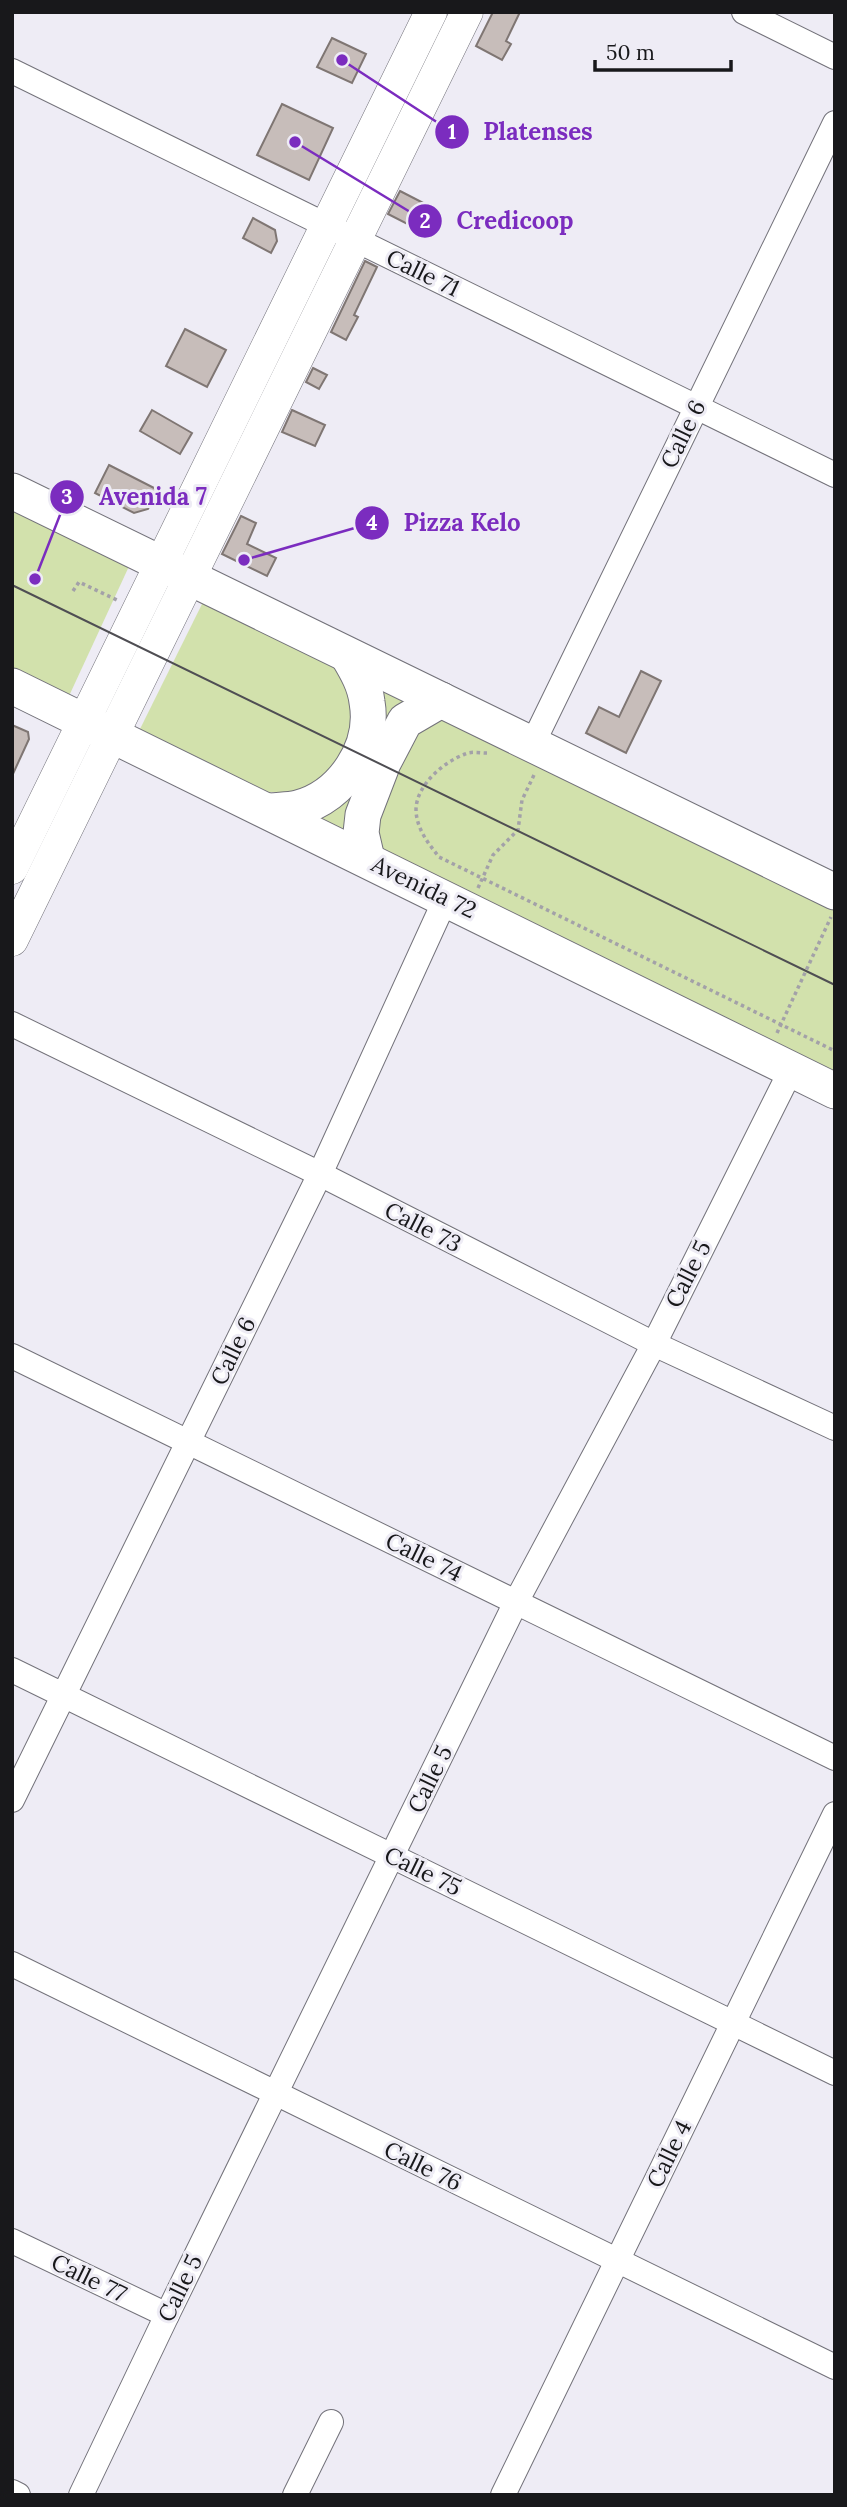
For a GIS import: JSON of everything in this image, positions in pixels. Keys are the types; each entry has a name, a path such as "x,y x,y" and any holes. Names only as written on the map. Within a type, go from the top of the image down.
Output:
{"highway":[{"path":"12,491 441,700 529,756 833,910"},
{"path":"271,811 299,808 324,796 346,777 360,753 368,728 368,703 361,678 348,656"},
{"name":"Avenida 72","path":"12,686 367,859 465,895 779,1050 835,1091"},
{"path":"367,859 361,834 363,814 383,763 405,721 441,700"}],"main road":[{"path":"176,571 327,226 431,12"},
{"path":"12,940 99,728 176,571 355,240 467,12"},
{"path":"12,868 99,728"}],"street":[{"path":"744,12 835,57"},
{"name":"Calle 71","path":"12,71 835,475"},
{"name":"Calle 6","path":"529,756 835,123"},
{"name":"Calle 6","path":"12,1800 320,1174 465,895"},
{"name":"Calle 73","path":"12,1024 320,1174 654,1344 835,1428"},
{"name":"Calle 5","path":"82,2495 167,2315 516,1602 654,1344 779,1050"},
{"name":"Calle 74","path":"12,1356 835,1758"},
{"name":"Calle 75","path":"12,1670 835,2073"},
{"name":"Calle 4","path":"503,2495 835,1814"},
{"name":"Calle 76","path":"12,1964 835,2367"},
{"name":"Calle 77","path":"12,2241 167,2315"},
{"path":"295,2495 331,2422"},
{"path":"12,2492 18,2495"}],"path":[{"path":"73,591 79,582 119,601"},
{"path":"495,753 467,752 442,766 425,785 416,807 421,833 465,895 779,1050 835,1051"},
{"path":"465,895 493,855 517,831 522,800 536,773 529,756"},
{"path":"779,1050 835,908"}],"green space":[{"path":"12,501 131,562 69,696 12,668"},
{"path":"205,598 337,667 361,717 336,775 296,793 268,792 140,729"},
{"path":"376,687 416,705 350,834 313,815"},
{"path":"438,718 835,910 835,1072 377,847 368,834 410,728"}],"building":[{"path":"493,12 520,12 506,41 511,44 502,60 476,46"},
{"path":"332,38 366,54 352,83 317,67"},
{"path":"282,104 333,128 309,180 257,155"},
{"path":"400,191 435,209 423,232 388,214"},
{"path":"253,218 275,230 277,241 271,253 243,238"},
{"path":"365,261 377,267 354,315 358,317 346,340 331,332"},
{"path":"185,329 226,350 207,387 166,366"},
{"path":"313,368 327,375 319,389 306,382"},
{"path":"152,410 192,433 180,454 140,431"},
{"path":"292,410 325,425 315,446 282,432"},
{"path":"109,465 158,490 148,509 134,513 95,493"},
{"path":"241,516 256,523 247,544 276,558 267,576 222,554"},
{"path":"641,671 661,681 626,753 586,733 599,707 619,717"},
{"path":"12,725 28,732 29,739 12,776"}],"tram line":[{"path":"12,585 835,985"}],"place":[{"name":"Platenses","path":"342,60"},
{"name":"Credicoop","path":"295,142"},
{"name":"Pizza Kelo","path":"244,560"},
{"name":"Avenida 7","path":"35,579"}]}
